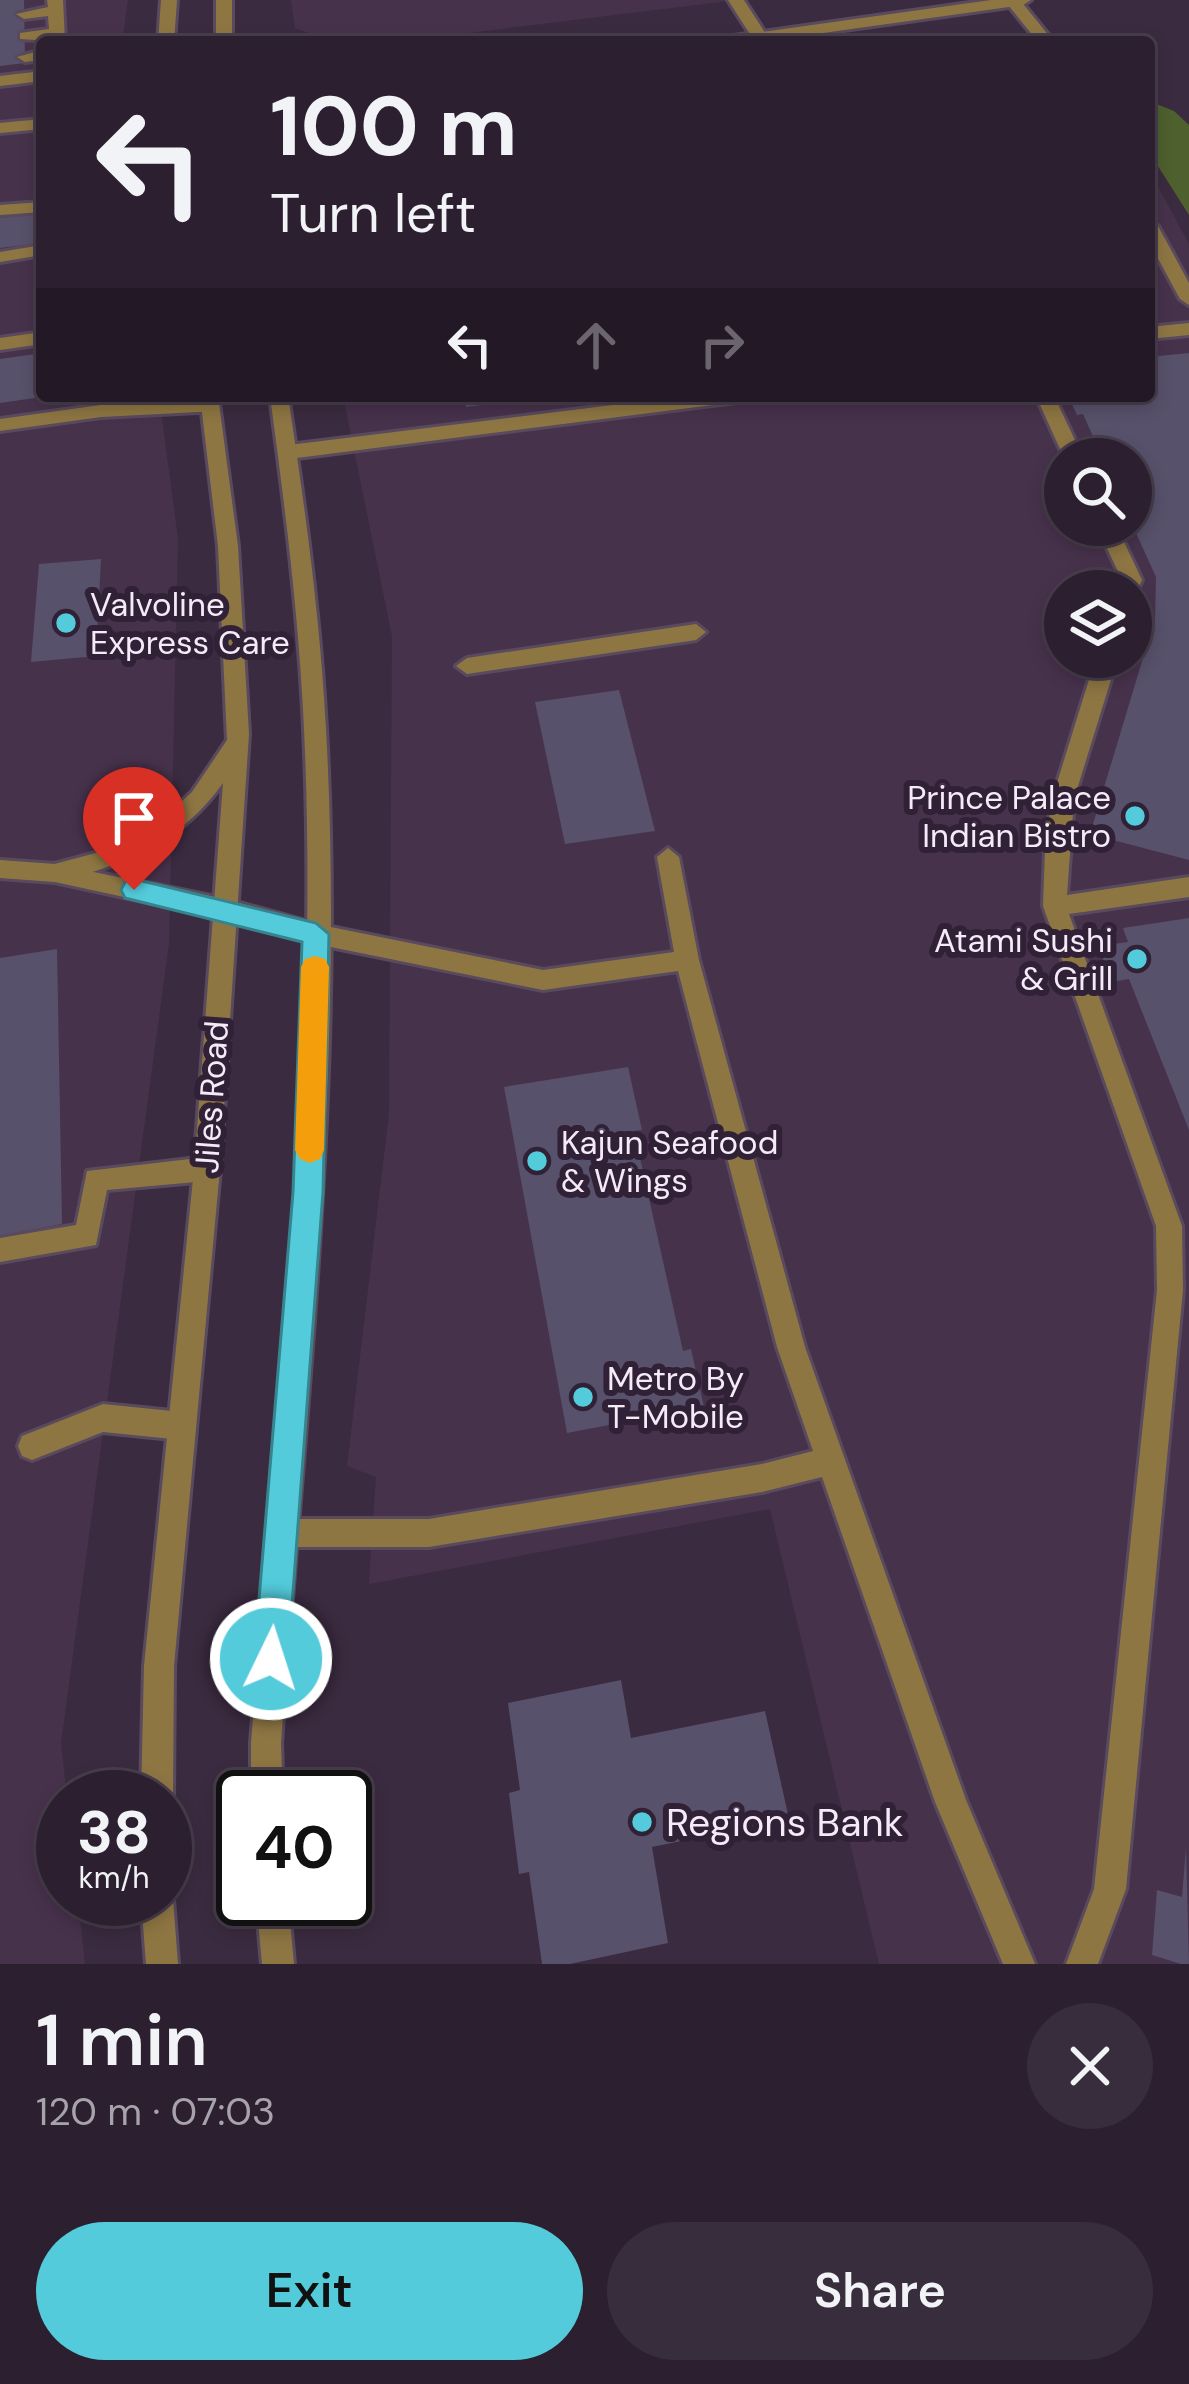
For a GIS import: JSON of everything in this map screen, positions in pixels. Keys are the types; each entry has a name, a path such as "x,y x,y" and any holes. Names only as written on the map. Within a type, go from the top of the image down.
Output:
{"street":[{"path":"166,36 169,0"},
{"path":"224,0 224,36"},
{"path":"736,0 759,36"},
{"path":"788,36 1016,1 1042,36"},
{"path":"24,9 55,4 57,36"},
{"path":"0,81 36,77"},
{"path":"0,128 36,125"},
{"path":"0,200 36,195"},
{"path":"0,210 36,207"},
{"path":"1155,237 1189,299"},
{"path":"0,260 36,256"},
{"path":"1155,332 1189,329"},
{"path":"0,344 36,339"},
{"path":"0,425 100,404 210,402"},
{"name":"Jiles Road","path":"157,1770 159,1666 207,1169 238,734 228,546 210,402"},
{"path":"267,1770 280,1533 308,1192 316,934 314,693 307,590 280,402"},
{"path":"289,452 688,402"},
{"path":"1048,402 1064,438"},
{"path":"0,414 28,412 37,420"},
{"path":"467,666 696,632"},
{"path":"1082,1964 1110,1889 1171,1290 1169,1226 1055,906 1063,800 1101,678"},
{"path":"55,873 125,856 186,814 214,784 238,734"},
{"path":"668,857 687,960 790,1347 951,1802 1019,1964"},
{"path":"0,869 55,873 542,980 687,960"},
{"path":"1055,906 1189,887"},
{"path":"0,1250 86,1236 96,1179 207,1169"},
{"path":"32,1447 103,1418 182,1426"},
{"path":"280,1533 429,1533 762,1478 833,1460"},
{"path":"159,1926 162,1964"},
{"path":"274,1926 278,1964"}],"shaded area":[{"path":"0,0 128,0 123,36 36,36 36,402 160,402 178,539 169,943 61,1743 64,1770 36,1770 36,1926 81,1926 85,1964 0,1964"},
{"path":"291,0 737,0 444,36 316,36 295,28"},
{"path":"1155,181 1189,244 1189,1964 879,1964 770,1509 369,1584 376,1477 347,1466 389,1114 392,636 344,402 1155,402"}],"green space":[{"path":"1155,103 1174,111 1189,125 1189,215 1155,161"}],"building":[{"path":"0,0 24,0 25,63 0,66"},
{"path":"36,214 36,244 0,248 0,218"},
{"path":"1189,353 1189,860 1090,834 1137,678 1152,678 1156,577 1142,546 1152,546 1152,438 1094,438 1083,414 1077,415 1071,402 1155,402 1155,356"},
{"path":"36,354 36,398 0,403 0,359"},
{"path":"465,402 505,402 466,407"},
{"name":"Valvoline Express Care","path":"101,559 96,656 31,662 39,564"},
{"path":"619,690 655,831 565,844 535,702"},
{"path":"1189,918 1189,1130 1129,979 1112,982 1098,946 1128,942 1123,928"},
{"path":"57,949 62,1224 0,1236 0,958"},
{"path":"628,1067 642,1130 634,1131 683,1351 691,1349 704,1407 567,1433 504,1087"},
{"name":"Regions Bank","path":"621,1680 631,1738 765,1711 789,1819 652,1847 668,1943 570,1964 542,1964 529,1872 519,1874 509,1793 520,1790 508,1703"},
{"path":"1186,1848 1189,1964 1181,1964 1152,1955 1157,1890 1182,1897"}],"slow traffic":[{"path":"310,1150 315,967"}],"place":[{"name":"Valvoline Express Care","path":"66,623"},
{"name":"Prince Palace Indian Bistro","path":"1135,816"},
{"name":"Atami Sushi & Grill","path":"1137,959"},
{"name":"Kajun Seafood & Wings","path":"537,1161"},
{"name":"Metro By T-Mobile","path":"583,1397"},
{"name":"Regions Bank","path":"642,1822"}],"route":[{"path":"134,890 316,934 308,1192 271,1659"}]}
